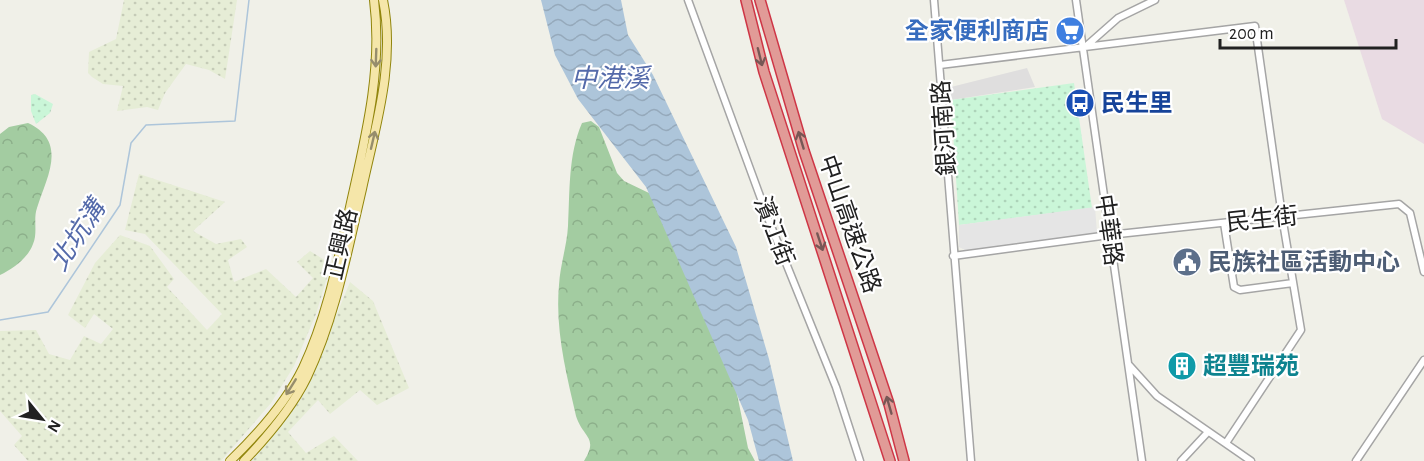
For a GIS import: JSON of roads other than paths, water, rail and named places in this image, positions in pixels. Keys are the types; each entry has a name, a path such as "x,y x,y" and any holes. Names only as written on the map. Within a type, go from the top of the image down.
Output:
{"highway":[{"name":"中山高速公路","path":"746,0 764,72 890,461"},
{"name":"中山高速公路","path":"759,0 780,75 889,404 904,461"}],"main road":[{"name":"正興路","path":"230,461 279,406 302,370 320,327 352,195 375,81 377,36 374,0"},
{"name":"正興路","path":"244,461 284,416 305,380 327,332 380,113 385,69 382,0"}],"street":[{"name":"濱江街","path":"688,0 771,226 836,387 860,461"},
{"name":"銀河南路","path":"934,0 971,461"},
{"name":"中華路","path":"1076,0 1142,461"},
{"path":"1083,48 1118,18 1155,0"},
{"path":"940,65 1256,26 1282,216 1301,330 1226,443"},
{"name":"民生街","path":"953,256 1109,235 1399,204 1410,213 1424,272"},
{"path":"1224,222 1234,287 1240,290 1293,283"},
{"path":"1356,461 1424,360"},
{"path":"1127,362 1156,396 1251,461"},
{"path":"1180,461 1208,432"}],"water":[{"name":"中港溪","path":"541,0 621,0 628,35 653,75 736,247 769,359 793,461 759,461 748,420 646,187 578,99 555,55"}],"waterway":[{"name":"北坑溝","path":"0,320 48,312 120,205 131,143 146,125 235,121 249,0"}],"place":[{"name":"全家便利商店","path":"1070,31"},
{"name":"民生里","path":"1080,103"},
{"name":"民族社區活動中心","path":"1187,262"},
{"name":"超豐瑞苑","path":"1182,366"}]}
